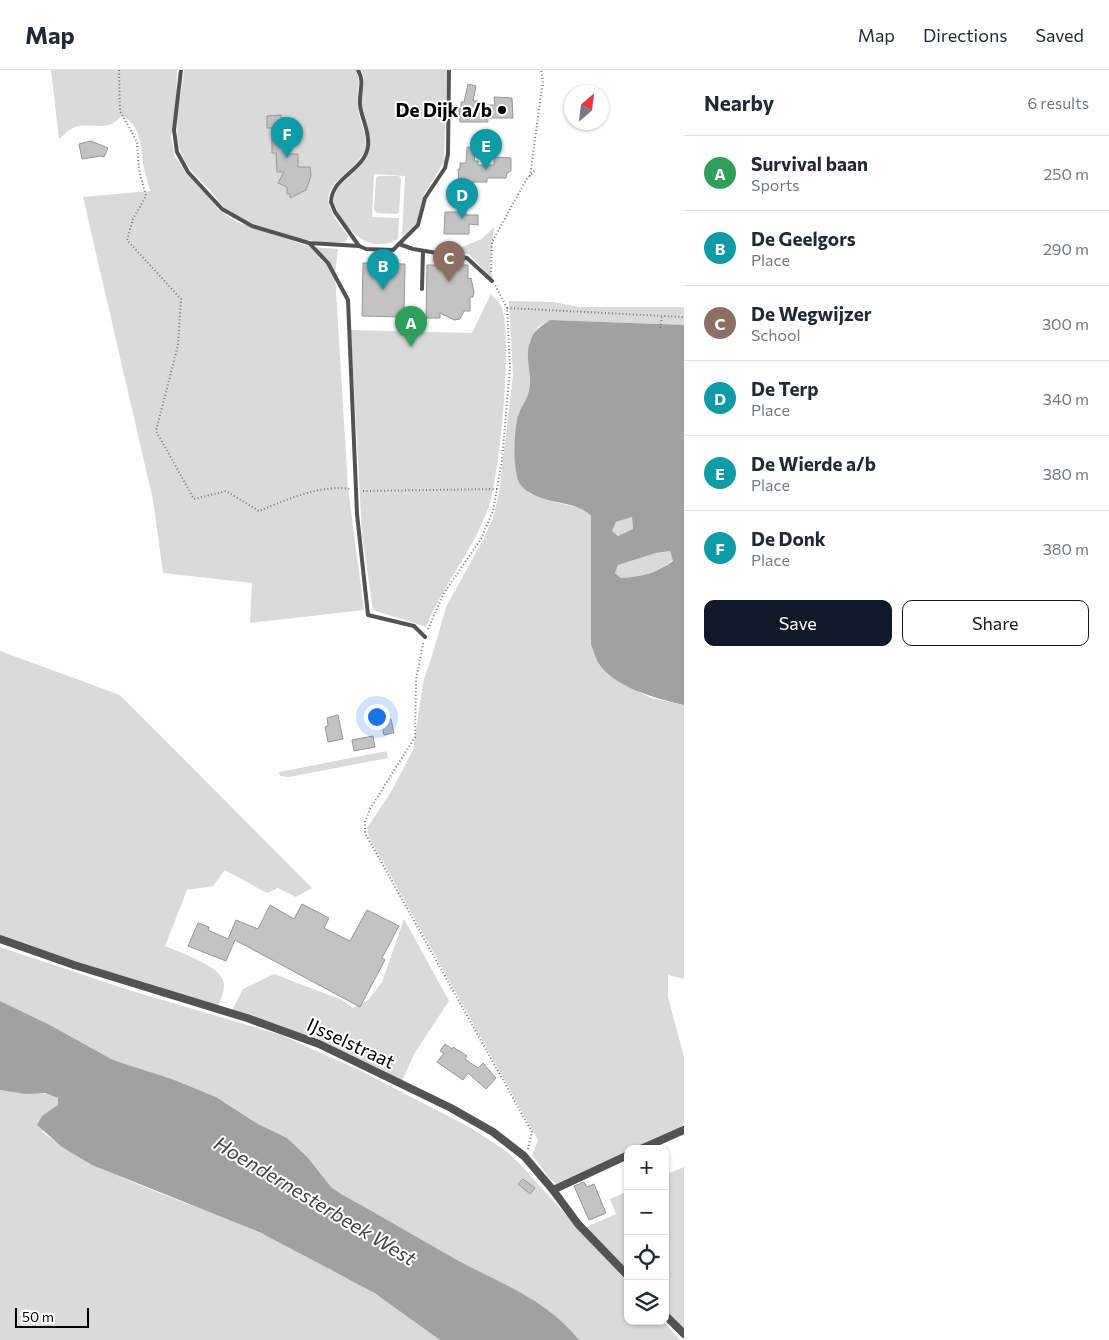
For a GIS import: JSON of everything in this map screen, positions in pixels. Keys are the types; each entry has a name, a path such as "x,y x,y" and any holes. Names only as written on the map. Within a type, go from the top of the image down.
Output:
{"street":[{"name":"IJsselstraat","path":"0,939 74,965 246,1018 319,1044 451,1108 493,1132 524,1156 553,1190 578,1224 624,1272"},
{"path":"651,1145 684,1130"},
{"path":"553,1190 624,1157"},
{"path":"669,1319 684,1334"}],"lane":[{"path":"180,70 175,141 180,159 222,209 233,217 259,228 309,243 393,250 418,225 425,198 447,163 450,70"},
{"path":"358,70 363,80 360,105 368,135 368,148 359,165 336,186 331,202 335,212 359,246"},
{"path":"309,243 328,263 348,300 356,490 368,615 414,626 425,637"},
{"path":"400,244 423,251 467,258 492,281"},
{"path":"422,289 423,251"}],"path":[{"path":"119,70 120,111 137,142 139,170 146,196 133,219 127,240 181,299 178,345 156,431 194,499 226,490 259,512 287,499 337,487 356,490 497,489"},
{"path":"530,176 543,80 541,70"},
{"path":"524,1156 530,1146 532,1132 365,833 365,822 370,810 406,754 415,736 416,680 425,637 444,593 481,539 493,511 502,461 510,367 507,308 492,281 490,255 492,242 507,211 536,169"},
{"path":"507,308 684,317"},
{"path":"660,328 662,317"}],"shaded area":[{"path":"51,70 177,70 176,105 171,137 175,157 186,173 205,191 219,210 237,222 311,247 338,249 335,274 348,488 364,610 250,623 252,583 163,573 153,500 83,197 150,191 139,138 133,125 121,116 116,121 105,126 73,128 59,139"},
{"path":"184,70 356,70 359,79 358,107 366,143 365,148 362,156 356,163 335,183 328,198 333,215 348,236 346,242 333,243 284,235 251,224 223,207 190,168 183,158 179,146 177,127"},
{"path":"361,70 447,70 444,162 424,194 417,222 402,237 405,176 374,174 372,217 399,218 398,239 387,243 377,244 359,237 344,222 334,203 338,189 365,161 370,147 362,100 364,81"},
{"path":"379,176 399,176 401,179 399,212 397,214 377,213 374,210 376,178"},
{"path":"494,227 490,265 493,280 469,254 450,252 482,239"},
{"path":"491,294 501,306 505,321 506,345 504,407 492,493 488,509 481,524 426,627 373,610 362,535 351,330 472,333"},
{"path":"509,301 554,302 579,307 684,307 684,325 550,320 538,327 529,343 530,391 518,417 515,468 530,494 585,509 591,516 591,644 617,680 651,698 684,705 684,979 668,975 668,997 684,1057 684,1128 646,1145 624,1145 624,1155 557,1184 550,1179 532,1155 538,1140 369,837 367,828 391,792 413,750 423,682 446,607 493,518 499,493 513,375"},
{"path":"632,517 633,529 618,536 612,531 616,522"},
{"path":"670,551 673,560 655,571 636,577 621,578 615,573 618,565 656,553"},
{"path":"0,651 120,695 312,888 296,897 278,888 267,893 225,870 213,886 187,890 165,946 196,959 213,968 218,973 224,985 217,1008 0,939"},
{"path":"387,751 388,758 289,777 280,776 279,772"},
{"path":"404,919 449,1001 414,1054 402,1081 278,1025 231,1012 243,989 274,974 342,1000 353,1008 368,1000 382,982"},
{"path":"0,947 132,991 281,1035 359,1070 471,1128 506,1151 624,1279 624,1325 667,1325 680,1340 579,1340 567,1326 538,1303 457,1260 341,1194 331,1187 287,1138 258,1124 216,1097 172,1079 113,1060 50,1025 0,1001"},
{"path":"0,1090 39,1093 58,1098 58,1105 53,1109 42,1132 66,1149 119,1176 231,1220 303,1253 384,1299 440,1340 0,1340"},
{"path":"684,1167 684,1333 669,1317 669,1173"},
{"path":"624,1193 624,1270 584,1228 616,1214 610,1199"}],"water":[{"path":"550,320 684,325 684,705 636,691 614,678 598,662 591,644 591,516 584,510 576,507 536,496 520,484 517,478 514,451 518,416 527,397 530,385 528,348 533,335","holes":["632,517 633,529 618,536 612,531 616,522","670,551 673,561 661,569 636,577 621,578 615,573 618,565 656,553"]},
{"name":"Hoendernesterbeek West","path":"0,1001 50,1025 113,1060 172,1079 216,1097 258,1124 287,1138 308,1158 331,1187 341,1194 457,1260 538,1303 567,1326 579,1340 440,1340 376,1294 259,1232 92,1165 62,1147 37,1125 42,1116 58,1105 58,1098 45,1093 26,1094 0,1090"}],"building":[{"name":"De Dijk a/b","path":"468,84 476,86 473,101 478,101 478,105 495,105 494,97 512,98 513,118 488,118 488,122 460,122 459,109 461,109 461,102 464,102"},
{"path":"281,115 281,118 285,118 285,123 293,123 293,132 289,132 289,154 298,154 298,167 310,167 311,176 306,190 290,198 290,194 287,194 287,187 278,183 284,172 277,172 276,153 272,153 272,128 267,128 267,116"},
{"path":"91,141 108,148 104,157 82,159 79,144"},
{"path":"467,147 476,148 474,161 478,161 478,165 494,165 494,157 511,158 511,171 507,173 506,178 487,178 487,182 459,182 458,169 460,169 460,163 466,163"},
{"path":"445,212 466,212 466,215 478,215 478,225 469,224 469,234 444,234"},
{"path":"363,263 405,264 404,317 362,316"},
{"path":"427,265 441,265 441,268 456,269 456,265 468,265 468,279 471,278 474,292 473,297 470,297 470,311 464,311 460,319 454,320 440,313 440,318 426,318"},
{"path":"338,715 343,739 328,742 325,727 328,726 327,718"},
{"path":"391,719 394,733 384,735 381,721"},
{"path":"373,736 375,747 354,751 352,740"},
{"path":"302,904 329,918 324,928 350,941 367,910 399,926 382,958 385,960 360,1007 235,940 226,961 188,946 198,923 209,927 208,930 228,939 236,920 258,929 270,905 294,919"},
{"path":"445,1044 467,1056 465,1059 478,1068 483,1063 496,1078 486,1089 468,1073 463,1080 437,1062 444,1053 440,1051"},
{"path":"523,1179 535,1188 530,1194 518,1184"},
{"path":"584,1182 587,1187 594,1184 606,1213 589,1220 574,1186"}],"place":[{"name":"De Dijk a/b","path":"502,110"},
{"name":"De Donk","path":"287,158"},
{"name":"De Wierde a/b","path":"486,170"},
{"name":"De Terp","path":"462,219"},
{"name":"De Wegwijzer","path":"449,282"},
{"name":"De Geelgors","path":"383,290"},
{"name":"Survival baan","path":"411,347"}]}
